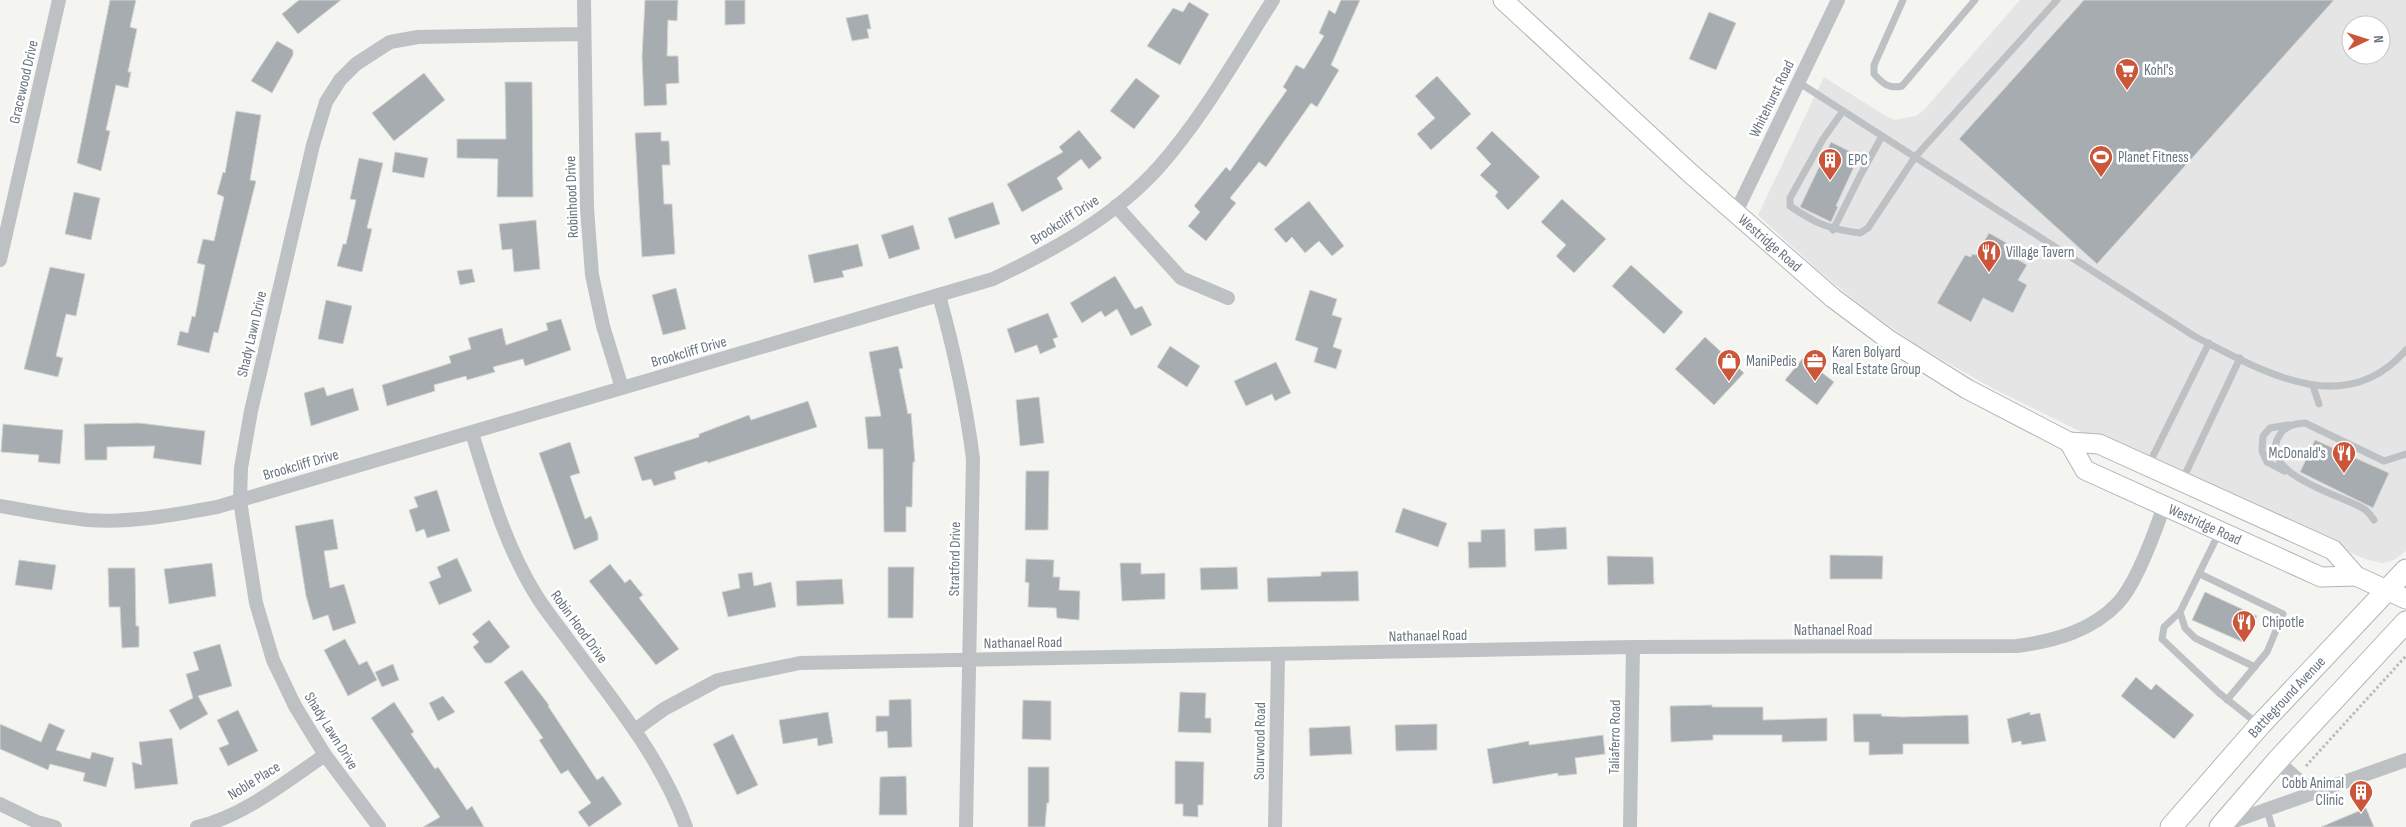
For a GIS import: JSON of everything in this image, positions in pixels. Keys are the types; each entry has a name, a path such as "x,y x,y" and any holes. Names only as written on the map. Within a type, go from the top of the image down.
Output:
{"main road":[{"name":"Westridge Road","path":"1503,0 1690,174 1736,212 1832,298 1888,340 1966,389 2069,442 2099,444 2333,550 2356,576 2397,595"},
{"name":"Westridge Road","path":"2069,442 2085,470 2321,577 2356,576"},
{"name":"Battleground Avenue","path":"2171,827 2260,725 2397,595 2406,570"},
{"path":"2221,827 2277,761 2406,622"}],"street":[{"name":"Gracewood Drive","path":"0,260 59,0"},
{"name":"Robinhood Drive","path":"584,0 587,208 592,275 622,388"},
{"name":"Brookcliff Drive","path":"0,506 87,520 122,520 160,518 240,501 993,279 1046,254 1116,206 1159,167 1201,112 1273,0"},
{"name":"Whitehurst Road","path":"1736,212 1838,0"},
{"name":"Shady Lawn Drive","path":"378,827 324,755 295,706 274,660 256,604 240,501 242,468 251,411 310,154 326,102 340,80 356,64 390,42 418,36 584,34"},
{"path":"1116,206 1181,278 1228,298"},
{"name":"Stratford Drive","path":"940,295 957,358 973,459 966,827"},
{"name":"Robin Hood Drive","path":"472,433 496,511 515,556 536,595 634,730 667,782 686,827"},
{"name":"Nathanael Road","path":"634,730 664,709 718,680 800,663 1278,656 1633,648 2007,646 2041,643 2081,630 2118,603 2153,537 2164,506"},
{"name":"Taliaferro Road","path":"1630,827 1633,648"},
{"name":"Sourwood Road","path":"1275,827 1278,656"},
{"name":"Noble Place","path":"197,827 218,822 261,798 324,755"},
{"path":"2221,827 2406,760"},
{"path":"2277,761 2295,778 2310,788 2320,790"},
{"path":"0,804 36,822 55,827"}],"lane":[{"path":"1904,0 1874,65 1874,74 1884,85 1894,88 1902,86 1975,0"},
{"path":"1843,111 1822,139 1790,198 1790,206 1811,220 1833,230 1860,233 1868,228 1916,157 2057,0"},
{"path":"1798,82 2209,343 2240,358 2300,384 2328,388 2368,379 2399,358 2406,350"},
{"path":"1833,230 1882,136"},
{"path":"2148,466 2209,343"},
{"path":"2182,482 2240,358"},
{"path":"2314,386 2319,404"},
{"path":"2374,520 2366,509 2268,462 2262,451 2263,436 2270,428 2305,423 2384,461 2406,454"},
{"path":"2290,473 2280,464 2277,451 2278,439 2282,431 2292,424"},
{"path":"2220,531 2180,612 2164,627 2162,639 2227,700 2260,725"},
{"path":"2200,574 2283,614 2268,652 2227,700"},
{"path":"2180,612 2185,628 2194,638 2255,667"},
{"path":"2267,810 2272,827"}],"path":[{"path":"2295,778 2406,656"}],"shaded area":[{"path":"2020,0 2406,0 2406,551 2394,560 2382,563 2365,559 2116,449 1992,388 1918,346 1868,311 1820,272 1758,215 1824,77 1895,120 1916,116 1924,110"}],"building":[{"path":"110,0 136,0 130,27 137,29 128,72 131,72 128,88 116,85 106,130 110,131 101,171 77,163"},
{"path":"299,0 341,0 298,34 282,14"},
{"path":"645,0 678,0 677,21 668,20 667,56 678,56 679,83 666,84 667,105 644,106 642,56"},
{"path":"725,0 745,0 745,24 725,25"},
{"path":"1341,0 1360,0 1331,65 1339,70 1317,107 1311,103 1266,167 1259,162 1230,198 1236,203 1206,241 1188,226 1200,212 1194,206 1226,167 1230,171 1287,90 1283,87 1296,65 1304,69 1324,36 1319,33 1329,10 1335,14"},
{"name":"Kohl's","path":"2084,0 2334,0 2097,264 1959,139"},
{"path":"1189,2 1209,14 1180,65 1147,46 1173,8 1183,12"},
{"path":"1709,12 1736,23 1716,70 1689,59"},
{"path":"868,14 871,29 867,29 869,38 852,41 846,18"},
{"path":"277,41 293,50 293,55 272,93 251,81"},
{"path":"424,73 445,100 394,141 372,113"},
{"path":"1437,76 1471,114 1431,150 1417,134 1435,118 1415,96"},
{"path":"1136,78 1160,96 1134,129 1110,111"},
{"path":"505,82 532,82 533,197 497,197 498,159 457,158 457,139 506,139"},
{"path":"236,111 261,115 250,180 256,181 218,333 214,332 209,353 177,345 180,331 188,333 192,316 195,317 205,265 197,263 203,239 214,241 224,197 217,194 223,172 225,173"},
{"path":"1079,130 1102,158 1089,169 1081,159 1057,178 1063,189 1022,212 1007,184 1063,152 1059,147"},
{"path":"1492,131 1540,177 1508,210 1495,196 1498,192 1480,175 1491,164 1476,148"},
{"path":"661,132 661,141 669,141 670,165 662,165 664,204 672,204 675,254 642,257 635,133"},
{"name":"EPC","path":"1831,142 1859,156 1836,206 1838,207 1831,222 1800,207"},
{"path":"395,152 428,158 424,178 392,172"},
{"path":"359,158 383,163 367,228 372,229 362,272 337,266 343,244 346,244 356,200 350,199"},
{"path":"74,192 100,198 91,240 65,234"},
{"path":"1562,199 1606,239 1574,273 1556,256 1566,245 1541,222"},
{"path":"1309,201 1344,246 1332,256 1319,241 1305,253 1292,237 1286,243 1274,229"},
{"path":"993,202 1000,224 955,239 948,218"},
{"path":"536,220 540,269 514,272 512,249 502,250 499,224"},
{"path":"913,225 920,249 889,259 881,235"},
{"name":"Village Tavern","path":"1989,233 2012,246 2007,253 2027,265 2018,280 2027,285 2013,313 1983,298 1971,322 1937,303 1965,255 1971,257 1972,254 1976,255"},
{"path":"858,244 863,266 842,271 844,277 814,283 808,255"},
{"path":"1631,265 1683,312 1664,334 1612,286"},
{"path":"50,267 85,274 76,316 66,314 56,356 63,358 58,377 24,369"},
{"path":"472,269 475,282 460,285 457,271"},
{"path":"1115,276 1135,309 1142,306 1152,325 1131,336 1117,309 1105,317 1101,311 1082,323 1070,303"},
{"path":"676,288 686,329 663,335 652,295"},
{"path":"1310,290 1337,299 1332,315 1342,318 1333,347 1342,350 1336,369 1314,362 1318,348 1295,340"},
{"path":"326,300 352,306 343,344 318,339"},
{"path":"1048,313 1058,337 1053,339 1056,347 1040,354 1037,345 1015,353 1007,329"},
{"path":"561,319 571,350 525,366 523,359 493,367 495,372 467,380 466,376 434,385 435,391 387,406 382,385 451,363 449,356 471,349 468,338 502,328 506,345 548,330 546,323"},
{"path":"1705,337 1744,373 1714,405 1675,369"},
{"path":"898,346 903,368 899,369 908,414 911,413 915,462 913,462 912,507 906,507 906,532 884,532 883,449 868,449 865,417 881,416 869,352"},
{"path":"1170,346 1200,366 1187,387 1157,367"},
{"path":"1803,358 1834,382 1817,405 1785,380"},
{"path":"1276,362 1291,393 1275,401 1272,394 1246,406 1234,381"},
{"path":"324,387 327,396 353,388 359,410 311,426 304,393"},
{"path":"1039,397 1044,443 1020,446 1016,400"},
{"path":"808,401 817,427 708,463 707,461 674,472 676,479 654,486 651,479 642,481 634,457 699,437 699,434 749,415 751,420"},
{"path":"139,423 205,431 201,465 153,458 155,446 107,447 107,460 85,460 84,424"},
{"path":"3,424 63,430 60,464 38,462 39,455 1,452"},
{"name":"McDonald's","path":"2315,440 2389,473 2373,508 2300,472"},
{"path":"570,442 580,473 570,476 585,519 591,516 598,534 598,540 574,550 539,453"},
{"path":"1026,471 1049,471 1048,530 1025,530"},
{"path":"437,490 450,531 427,538 424,529 416,532 409,510 418,507 414,497"},
{"path":"1403,508 1447,523 1438,547 1395,532"},
{"path":"333,519 338,549 324,551 330,588 344,584 356,623 333,631 328,615 313,620 306,596 295,526"},
{"path":"1566,527 1567,549 1535,551 1534,529"},
{"path":"1505,529 1506,567 1469,568 1468,542 1481,542 1481,530"},
{"path":"1830,555 1883,556 1882,579 1830,579"},
{"path":"1607,556 1653,557 1654,584 1608,585"},
{"path":"457,558 472,591 439,605 429,582 441,577 437,567"},
{"path":"1026,559 1054,560 1053,577 1060,577 1059,590 1080,591 1079,620 1057,618 1056,608 1028,607 1029,583 1025,582"},
{"path":"19,560 56,565 52,590 15,585"},
{"path":"212,563 216,596 169,604 164,569"},
{"path":"1120,563 1141,563 1141,574 1165,573 1165,599 1122,601"},
{"path":"610,564 625,583 630,579 643,595 639,598 679,649 656,665 589,581"},
{"path":"888,567 914,567 913,618 888,618"},
{"path":"1237,567 1238,589 1201,590 1200,568"},
{"path":"108,568 135,568 136,626 139,626 139,647 122,648 120,607 109,607"},
{"path":"1358,571 1359,601 1268,602 1267,578 1321,576 1321,572"},
{"path":"752,572 754,586 771,582 776,607 728,617 722,592 740,588 738,574"},
{"path":"842,579 844,604 797,606 796,581"},
{"path":"2205,592 2257,616 2245,643 2192,620"},
{"path":"489,620 510,647 491,663 485,663 473,647 479,642 472,634"},
{"path":"345,639 359,665 367,661 377,680 348,696 324,650"},
{"path":"220,644 232,686 198,696 208,714 180,730 169,710 193,698 186,674 199,670 193,652"},
{"path":"393,664 399,680 382,687 375,672"},
{"path":"522,670 549,705 597,780 603,776 622,804 589,827 578,812 591,803 568,770 561,774 539,740 543,738 504,682"},
{"path":"2136,677 2151,690 2156,684 2194,715 2174,739 2121,696"},
{"path":"1180,692 1206,693 1205,718 1211,718 1211,733 1178,732"},
{"path":"443,696 455,712 438,721 429,703"},
{"path":"911,699 912,747 888,748 887,731 876,732 876,716 889,716 889,700"},
{"path":"1023,700 1051,701 1051,740 1022,739"},
{"path":"394,702 414,732 411,734 435,769 438,767 467,810 472,806 484,827 423,827 440,817 371,718"},
{"path":"1712,705 1712,707 1763,707 1763,720 1827,718 1827,741 1782,742 1782,735 1713,735 1713,740 1671,742 1670,706"},
{"path":"238,710 258,751 228,766 219,748 229,744 217,720"},
{"path":"828,712 833,743 818,746 817,738 783,744 779,720"},
{"path":"2030,712 2030,715 2040,713 2046,741 2022,745 2021,741 2012,743 2007,719"},
{"path":"1853,714 1882,714 1881,716 1902,717 1968,715 1969,744 1903,744 1903,754 1869,755 1869,742 1854,742"},
{"path":"49,723 65,730 56,750 90,759 92,752 114,758 106,787 83,781 85,773 50,764 48,770 0,749 0,724 41,742"},
{"path":"1437,724 1437,750 1396,751 1395,725"},
{"path":"1350,726 1352,754 1310,756 1309,728"},
{"path":"733,734 758,785 737,795 713,744"},
{"path":"1603,735 1605,754 1575,758 1577,774 1558,776 1558,773 1493,784 1487,749 1529,741 1529,745"},
{"path":"172,738 178,784 135,789 132,762 142,765 139,742"},
{"path":"1175,761 1204,762 1203,805 1198,805 1198,817 1183,816 1183,804 1175,804"},
{"path":"1028,767 1049,767 1049,803 1047,803 1045,827 1028,827"},
{"path":"906,776 907,815 879,815 880,777"},
{"name":"Cobb Animal Clinic","path":"2366,808 2374,827 2321,827"}],"place":[{"name":"Kohl's","path":"2127,91"},
{"name":"Planet Fitness","path":"2101,178"},
{"name":"EPC","path":"1830,181"},
{"name":"Village Tavern","path":"1989,273"},
{"name":"ManiPedis","path":"1729,382"},
{"name":"Karen Bolyard Real Estate Group","path":"1815,382"},
{"name":"McDonald's","path":"2344,474"},
{"name":"Chipotle","path":"2244,643"},
{"name":"Cobb Animal Clinic","path":"2361,813"}]}
